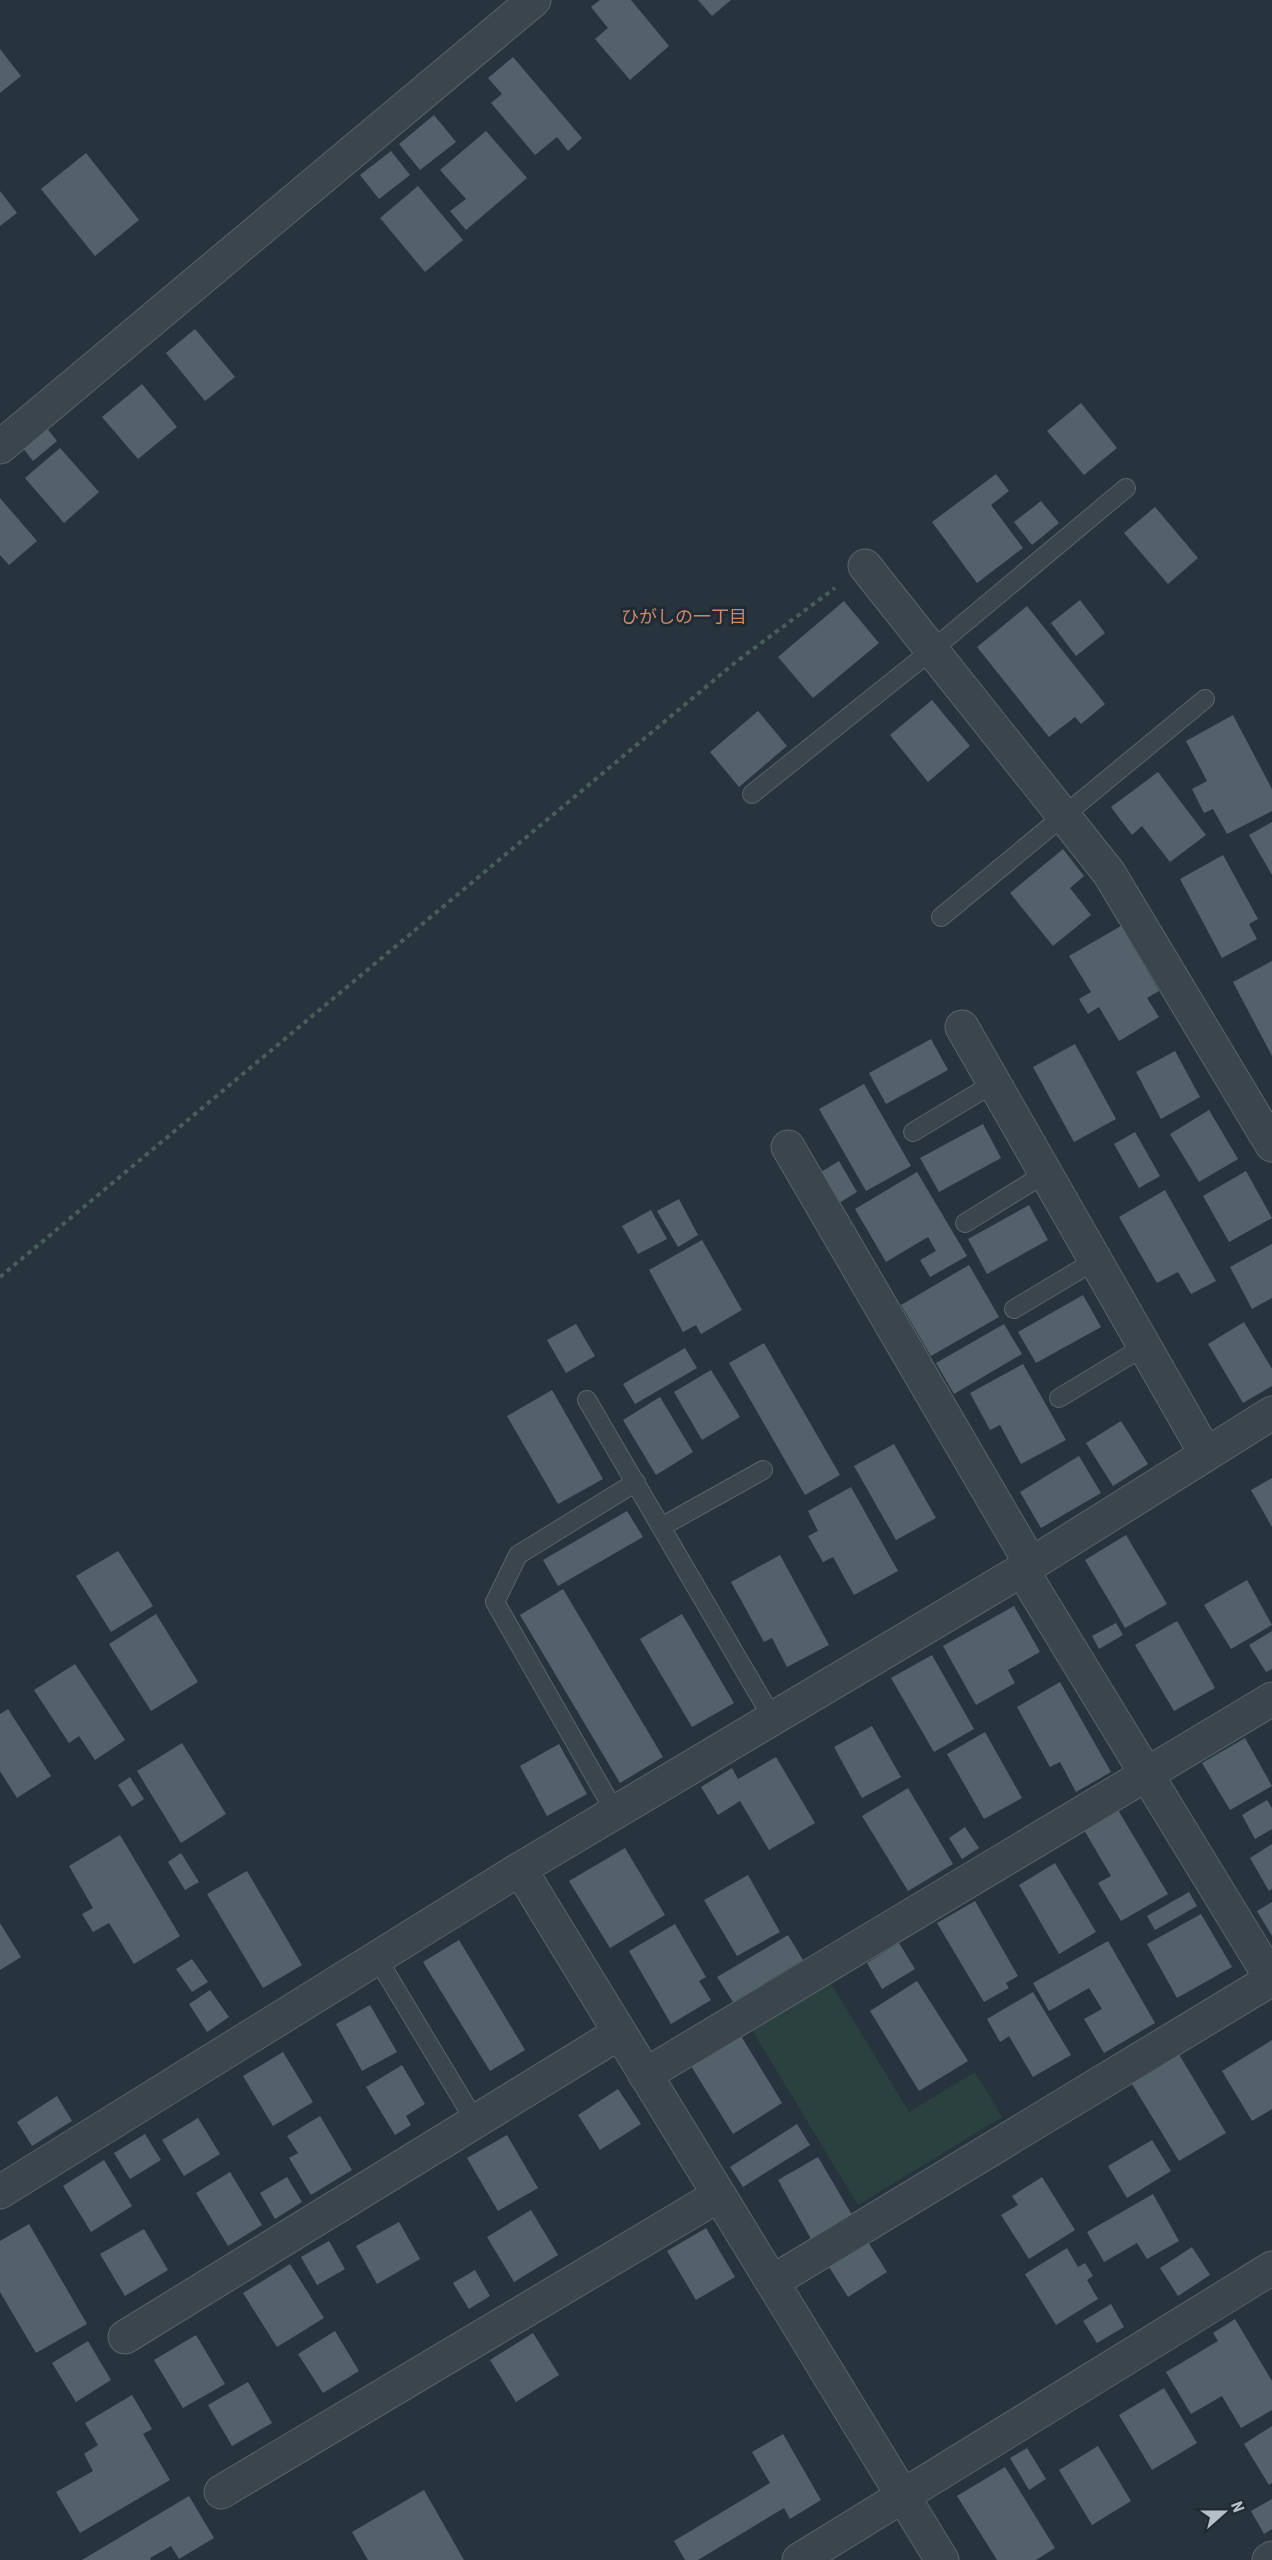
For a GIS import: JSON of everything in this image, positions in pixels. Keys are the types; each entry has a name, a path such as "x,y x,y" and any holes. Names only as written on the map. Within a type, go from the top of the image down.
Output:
{"street":[{"path":"0,447 534,0"},
{"path":"864,566 1109,873 1272,1145"},
{"path":"962,1027 1206,1454"},
{"path":"772,2282 1272,1979 1146,1773 1026,1567 788,1147"},
{"path":"0,2192 520,1869 1026,1567 1272,1413"},
{"path":"645,2075 1272,1698"},
{"path":"520,1869 942,2560"},
{"path":"125,2337 619,2032"},
{"path":"221,2492 719,2195"},
{"path":"799,2560 1272,2268"}],"lane":[{"path":"752,794 932,650 1126,488"},
{"path":"941,916 1204,699"},
{"path":"913,1132 994,1083"},
{"path":"964,1223 1046,1173"},
{"path":"1014,1309 1096,1260"},
{"path":"1059,1398 1145,1346"},
{"path":"587,1400 773,1719"},
{"path":"662,1527 763,1470"},
{"path":"615,1812 495,1602 518,1554 636,1482"},
{"path":"377,1958 475,2121"}],"path":[{"path":"0,1277 736,661 864,566"}],"green space":[{"path":"830,1982 909,2112 975,2072 1002,2117 858,2205 752,2030"}],"building":[{"path":"600,0 631,0 669,46 630,80 595,39 608,28 591,7"},
{"path":"698,0 731,0 712,16"},
{"path":"0,49 21,76 0,93"},
{"path":"513,57 582,138 568,151 557,137 535,155 491,103 502,94 488,78"},
{"path":"434,115 456,142 420,170 399,144"},
{"path":"486,131 527,178 466,230 450,211 466,199 440,170"},
{"path":"391,151 410,175 379,199 360,175"},
{"path":"86,153 139,220 95,256 41,189"},
{"path":"418,186 463,240 425,272 380,218"},
{"path":"0,191 17,213 0,226"},
{"path":"195,329 235,377 205,401 166,353"},
{"path":"142,384 177,427 138,459 102,417"},
{"path":"1081,403 1117,448 1084,475 1047,431"},
{"path":"46,427 57,441 33,461 22,447"},
{"path":"60,448 99,492 64,523 25,478"},
{"path":"996,474 1009,491 991,505 1023,548 977,583 932,522"},
{"path":"0,498 37,541 9,565 0,555"},
{"path":"1041,501 1059,523 1032,545 1014,522"},
{"path":"1155,507 1198,558 1168,584 1124,533"},
{"path":"1080,600 1105,633 1076,656 1051,623"},
{"path":"844,601 879,643 813,698 778,657"},
{"path":"1027,606 1105,704 1081,724 1075,717 1049,737 977,647"},
{"path":"932,700 970,746 928,782 890,735"},
{"path":"758,711 787,746 739,787 710,752"},
{"path":"1233,715 1272,789 1272,811 1227,834 1213,809 1204,813 1192,789 1207,781 1186,741"},
{"path":"1158,772 1206,835 1170,862 1142,826 1132,835 1111,807"},
{"path":"1272,822 1272,875 1249,835"},
{"path":"1063,849 1084,876 1070,888 1091,915 1053,946 1010,893"},
{"path":"1223,855 1258,919 1249,924 1257,939 1222,958 1180,879"},
{"path":"1121,926 1159,991 1147,998 1159,1017 1119,1041 1099,1007 1088,1014 1079,999 1091,992 1069,956"},
{"path":"1272,961 1272,1056 1233,982"},
{"path":"931,1039 948,1070 886,1104 869,1073"},
{"path":"1075,1044 1116,1119 1074,1142 1033,1067"},
{"path":"1175,1051 1200,1097 1161,1119 1136,1072"},
{"path":"864,1084 911,1166 866,1191 819,1109"},
{"path":"1209,1110 1238,1159 1199,1182 1170,1134"},
{"path":"983,1124 1001,1158 939,1192 920,1158"},
{"path":"1135,1132 1160,1176 1139,1188 1114,1144"},
{"path":"839,1161 857,1192 839,1203 821,1172"},
{"path":"1246,1171 1272,1218 1229,1242 1203,1196"},
{"path":"917,1172 967,1256 930,1277 920,1260 936,1251 928,1237 886,1262 855,1209"},
{"path":"1165,1190 1216,1281 1191,1294 1178,1272 1157,1283 1119,1217"},
{"path":"679,1199 698,1235 678,1247 657,1211"},
{"path":"1029,1205 1048,1240 987,1274 968,1239"},
{"path":"651,1210 667,1239 638,1254 622,1226"},
{"path":"702,1240 742,1310 701,1334 696,1325 683,1332 649,1270"},
{"path":"1272,1244 1272,1298 1252,1309 1230,1267"},
{"path":"969,1265 999,1317 931,1356 901,1305"},
{"path":"1083,1295 1101,1327 1036,1363 1018,1332"},
{"path":"1244,1322 1272,1369 1272,1386 1243,1403 1208,1344"},
{"path":"576,1324 595,1356 566,1373 547,1340"},
{"path":"1004,1324 1022,1354 954,1394 936,1363"},
{"path":"764,1343 840,1475 805,1495 729,1363"},
{"path":"685,1348 697,1368 635,1404 623,1384"},
{"path":"1023,1364 1066,1440 1021,1464 1000,1425 990,1430 970,1393"},
{"path":"711,1370 740,1417 702,1440 674,1392"},
{"path":"552,1390 603,1479 558,1504 507,1416"},
{"path":"660,1397 693,1452 656,1475 623,1420"},
{"path":"1121,1421 1148,1464 1113,1486 1086,1443"},
{"path":"894,1444 936,1518 896,1540 854,1466"},
{"path":"1079,1456 1101,1493 1041,1528 1020,1492"},
{"path":"1272,1478 1272,1527 1251,1490"},
{"path":"851,1487 898,1571 854,1595 833,1557 823,1562 808,1536 818,1531 808,1511"},
{"path":"627,1511 643,1537 558,1586 543,1560"},
{"path":"1126,1535 1167,1604 1125,1628 1085,1560"},
{"path":"118,1551 153,1606 111,1632 76,1576"},
{"path":"780,1555 829,1645 787,1667 772,1638 764,1642 731,1582"},
{"path":"1247,1580 1272,1625 1231,1649 1204,1605"},
{"path":"563,1589 663,1757 620,1783 520,1615"},
{"path":"1014,1606 1040,1652 1008,1670 1015,1683 976,1705 943,1646"},
{"path":"156,1614 198,1682 151,1711 109,1644"},
{"path":"682,1614 734,1703 692,1727 640,1639"},
{"path":"1177,1621 1215,1688 1174,1711 1135,1645"},
{"path":"1116,1623 1123,1635 1099,1649 1092,1636"},
{"path":"1272,1631 1272,1669 1266,1672 1249,1645"},
{"path":"932,1655 974,1729 934,1752 891,1678"},
{"path":"75,1664 125,1740 95,1760 79,1736 69,1743 34,1690"},
{"path":"1060,1682 1111,1772 1076,1792 1060,1762 1050,1767 1017,1707"},
{"path":"8,1709 51,1776 17,1798 0,1771 0,1714"},
{"path":"872,1726 901,1777 862,1798 834,1747"},
{"path":"985,1732 1022,1798 984,1819 947,1754"},
{"path":"1245,1738 1272,1786 1230,1810 1202,1763"},
{"path":"182,1743 226,1814 181,1843 137,1771"},
{"path":"559,1744 587,1794 547,1816 520,1766"},
{"path":"776,1757 815,1823 769,1850 740,1801 718,1815 701,1787 732,1768 738,1779"},
{"path":"130,1777 144,1799 132,1807 118,1785"},
{"path":"908,1788 953,1864 908,1891 862,1816"},
{"path":"1267,1800 1272,1808 1272,1829 1255,1839 1242,1815"},
{"path":"1118,1810 1168,1894 1121,1921 1098,1883 1111,1876 1084,1830"},
{"path":"965,1827 979,1848 962,1859 949,1838"},
{"path":"120,1835 180,1936 134,1964 109,1923 93,1932 82,1914 93,1908 69,1866"},
{"path":"1272,1844 1272,1889 1269,1891 1250,1858"},
{"path":"625,1848 665,1915 610,1948 569,1881"},
{"path":"181,1853 199,1882 185,1890 168,1862"},
{"path":"1055,1863 1096,1932 1059,1954 1019,1885"},
{"path":"247,1871 302,1965 263,1988 207,1894"},
{"path":"748,1875 780,1932 737,1956 704,1900"},
{"path":"1189,1892 1197,1906 1155,1930 1147,1916"},
{"path":"975,1901 1018,1976 1006,1983 1009,1988 984,2002 937,1923"},
{"path":"1272,1902 1272,1936 1257,1911"},
{"path":"1201,1914 1232,1967 1177,1998 1147,1944"},
{"path":"0,1923 21,1957 0,1970"},
{"path":"675,1924 706,1977 699,1981 711,2000 671,2024 629,1951"},
{"path":"788,1935 803,1960 733,2002 717,1977"},
{"path":"459,1940 525,2050 490,2071 423,1962"},
{"path":"1108,1941 1155,2023 1104,2053 1084,2019 1102,2009 1089,1988 1049,2011 1033,1983"},
{"path":"899,1943 915,1969 882,1989 867,1963"},
{"path":"192,1959 208,1982 192,1992 176,1969"},
{"path":"917,1981 968,2061 919,2091 870,2011"},
{"path":"210,1990 229,2017 207,2032 189,2004"},
{"path":"1033,1992 1071,2055 1033,2077 1009,2036 1000,2042 987,2019"},
{"path":"370,2005 397,2052 362,2071 336,2024"},
{"path":"741,2036 782,2103 733,2134 691,2066"},
{"path":"1272,2040 1272,2109 1252,2121 1222,2071"},
{"path":"1177,2051 1226,2133 1179,2161 1129,2079"},
{"path":"283,2052 313,2102 273,2126 243,2076"},
{"path":"402,2065 425,2104 406,2116 411,2125 395,2135 366,2087"},
{"path":"618,2089 641,2124 600,2150 578,2115"},
{"path":"57,2096 72,2121 32,2146 17,2122"},
{"path":"320,2116 352,2170 311,2195 289,2158 298,2153 287,2136"},
{"path":"198,2118 220,2154 184,2176 162,2140"},
{"path":"797,2124 810,2145 743,2187 730,2167"},
{"path":"145,2134 161,2160 130,2179 114,2153"},
{"path":"507,2135 538,2188 498,2211 467,2158"},
{"path":"1152,2140 1171,2171 1127,2198 1108,2166"},
{"path":"818,2157 852,2215 811,2239 778,2180"},
{"path":"104,2160 132,2206 91,2232 63,2186"},
{"path":"230,2172 262,2225 228,2246 196,2193"},
{"path":"287,2177 302,2202 275,2219 260,2193"},
{"path":"1042,2177 1075,2230 1029,2259 1001,2215 1018,2205 1012,2196"},
{"path":"1153,2194 1179,2241 1147,2259 1137,2243 1104,2262 1087,2232"},
{"path":"531,2210 558,2255 514,2282 487,2237"},
{"path":"399,2222 420,2259 377,2284 356,2246"},
{"path":"29,2224 87,2324 36,2353 0,2292 0,2241"},
{"path":"706,2228 735,2277 696,2300 667,2251"},
{"path":"144,2229 168,2270 125,2296 100,2254"},
{"path":"329,2241 345,2269 317,2285 301,2257"},
{"path":"868,2242 887,2272 848,2297 829,2267"},
{"path":"1192,2247 1210,2275 1178,2296 1160,2268"},
{"path":"1067,2248 1078,2267 1085,2263 1093,2276 1087,2280 1098,2299 1056,2325 1025,2274"},
{"path":"290,2264 324,2318 277,2347 243,2293"},
{"path":"475,2270 490,2296 469,2309 453,2283"},
{"path":"1111,2304 1124,2327 1097,2343 1083,2321"},
{"path":"1235,2319 1272,2381 1272,2410 1241,2428 1222,2396 1191,2414 1166,2372 1218,2341 1213,2333"},
{"path":"335,2331 359,2371 323,2393 298,2354"},
{"path":"533,2333 559,2375 516,2402 490,2360"},
{"path":"196,2335 225,2384 183,2408 154,2360"},
{"path":"88,2341 111,2380 76,2402 52,2363"},
{"path":"248,2382 272,2423 232,2446 208,2405"},
{"path":"1164,2388 1197,2443 1152,2470 1119,2415"},
{"path":"132,2395 152,2429 143,2434 170,2480 80,2533 56,2492 93,2471 84,2454 98,2445 85,2423"},
{"path":"1272,2426 1272,2483 1269,2485 1244,2444"},
{"path":"783,2434 821,2500 790,2519 784,2508 698,2560 685,2560 674,2541 770,2483 752,2452"},
{"path":"1098,2446 1131,2501 1092,2525 1059,2470"},
{"path":"1027,2448 1046,2479 1029,2490 1010,2458"},
{"path":"1005,2467 1055,2548 1036,2560 997,2560 957,2496"},
{"path":"424,2490 464,2560 368,2560 352,2532"},
{"path":"189,2496 214,2538 179,2559 171,2546 150,2558 151,2560 82,2560"},
{"path":"1272,2499 1272,2529 1264,2534 1251,2511"}],"district":[{"name":"ひがしの一丁目","path":"684,616"}]}
